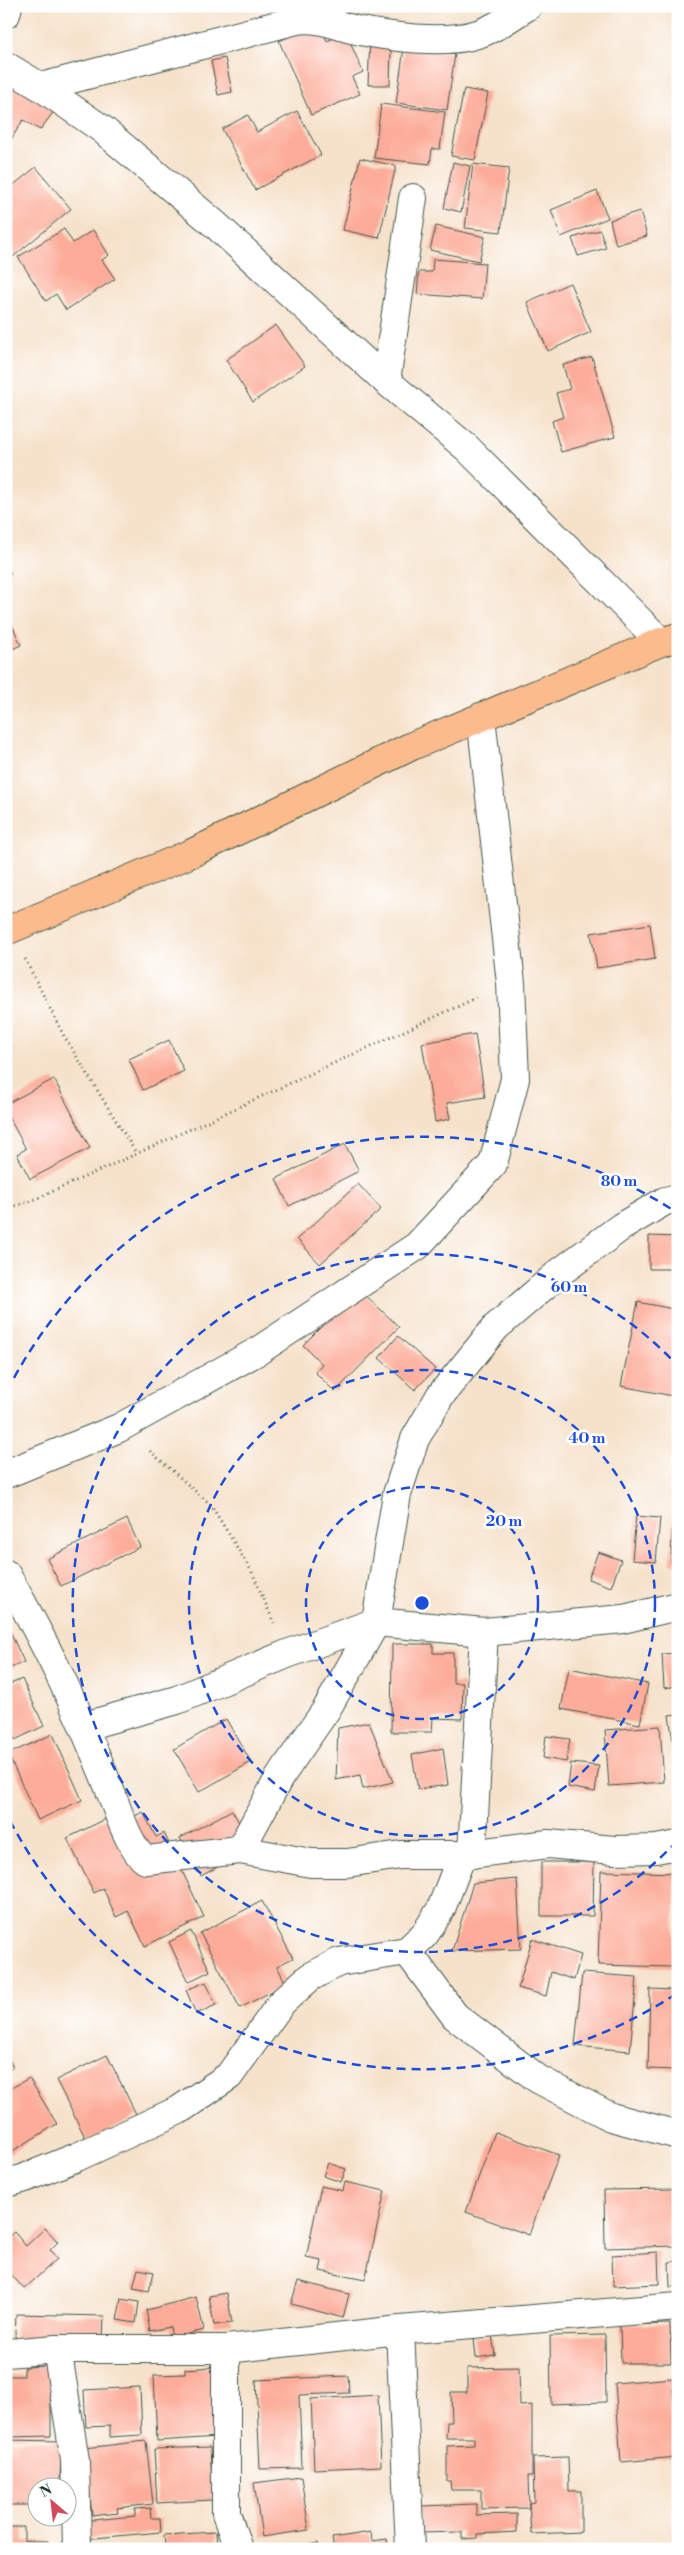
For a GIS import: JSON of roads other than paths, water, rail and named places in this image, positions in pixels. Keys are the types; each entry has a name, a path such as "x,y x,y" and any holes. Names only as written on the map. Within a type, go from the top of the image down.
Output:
{"main road":[{"path":"8,930 192,853 412,746 669,639"}],"street":[{"path":"6,14 8,6"},
{"path":"41,87 297,20 312,18 381,34 458,39 476,35 489,29 528,6"},
{"path":"6,66 102,128 210,220 386,381 468,448 669,639"},
{"path":"386,381 413,198"},
{"path":"6,1474 119,1428 258,1351 417,1246 493,1164 515,1079 511,982 481,717"},
{"path":"240,1850 279,1778 326,1710 376,1622 397,1494 415,1439 440,1396 496,1327 559,1273 621,1227 665,1201 678,1198"},
{"path":"6,1574 28,1611 85,1726 122,1822 142,1858 171,1859 240,1850 312,1863 348,1863 401,1855 467,1854 548,1844 614,1850 656,1849 678,1845"},
{"path":"85,1726 177,1700 287,1654 376,1622 484,1632 623,1619 678,1606"},
{"path":"6,2183 22,2179 77,2157 179,2110 229,2076 282,2002 310,1977 339,1962 407,1952 425,1934 441,1909 467,1854 484,1632"},
{"path":"407,1952 455,2016 538,2079 611,2117 678,2135"},
{"path":"6,2353 57,2349 226,2349 400,2330 678,2307"},
{"path":"400,2330 410,2549"},
{"path":"57,2349 76,2460 77,2549"},
{"path":"226,2349 226,2513 238,2549"}]}
